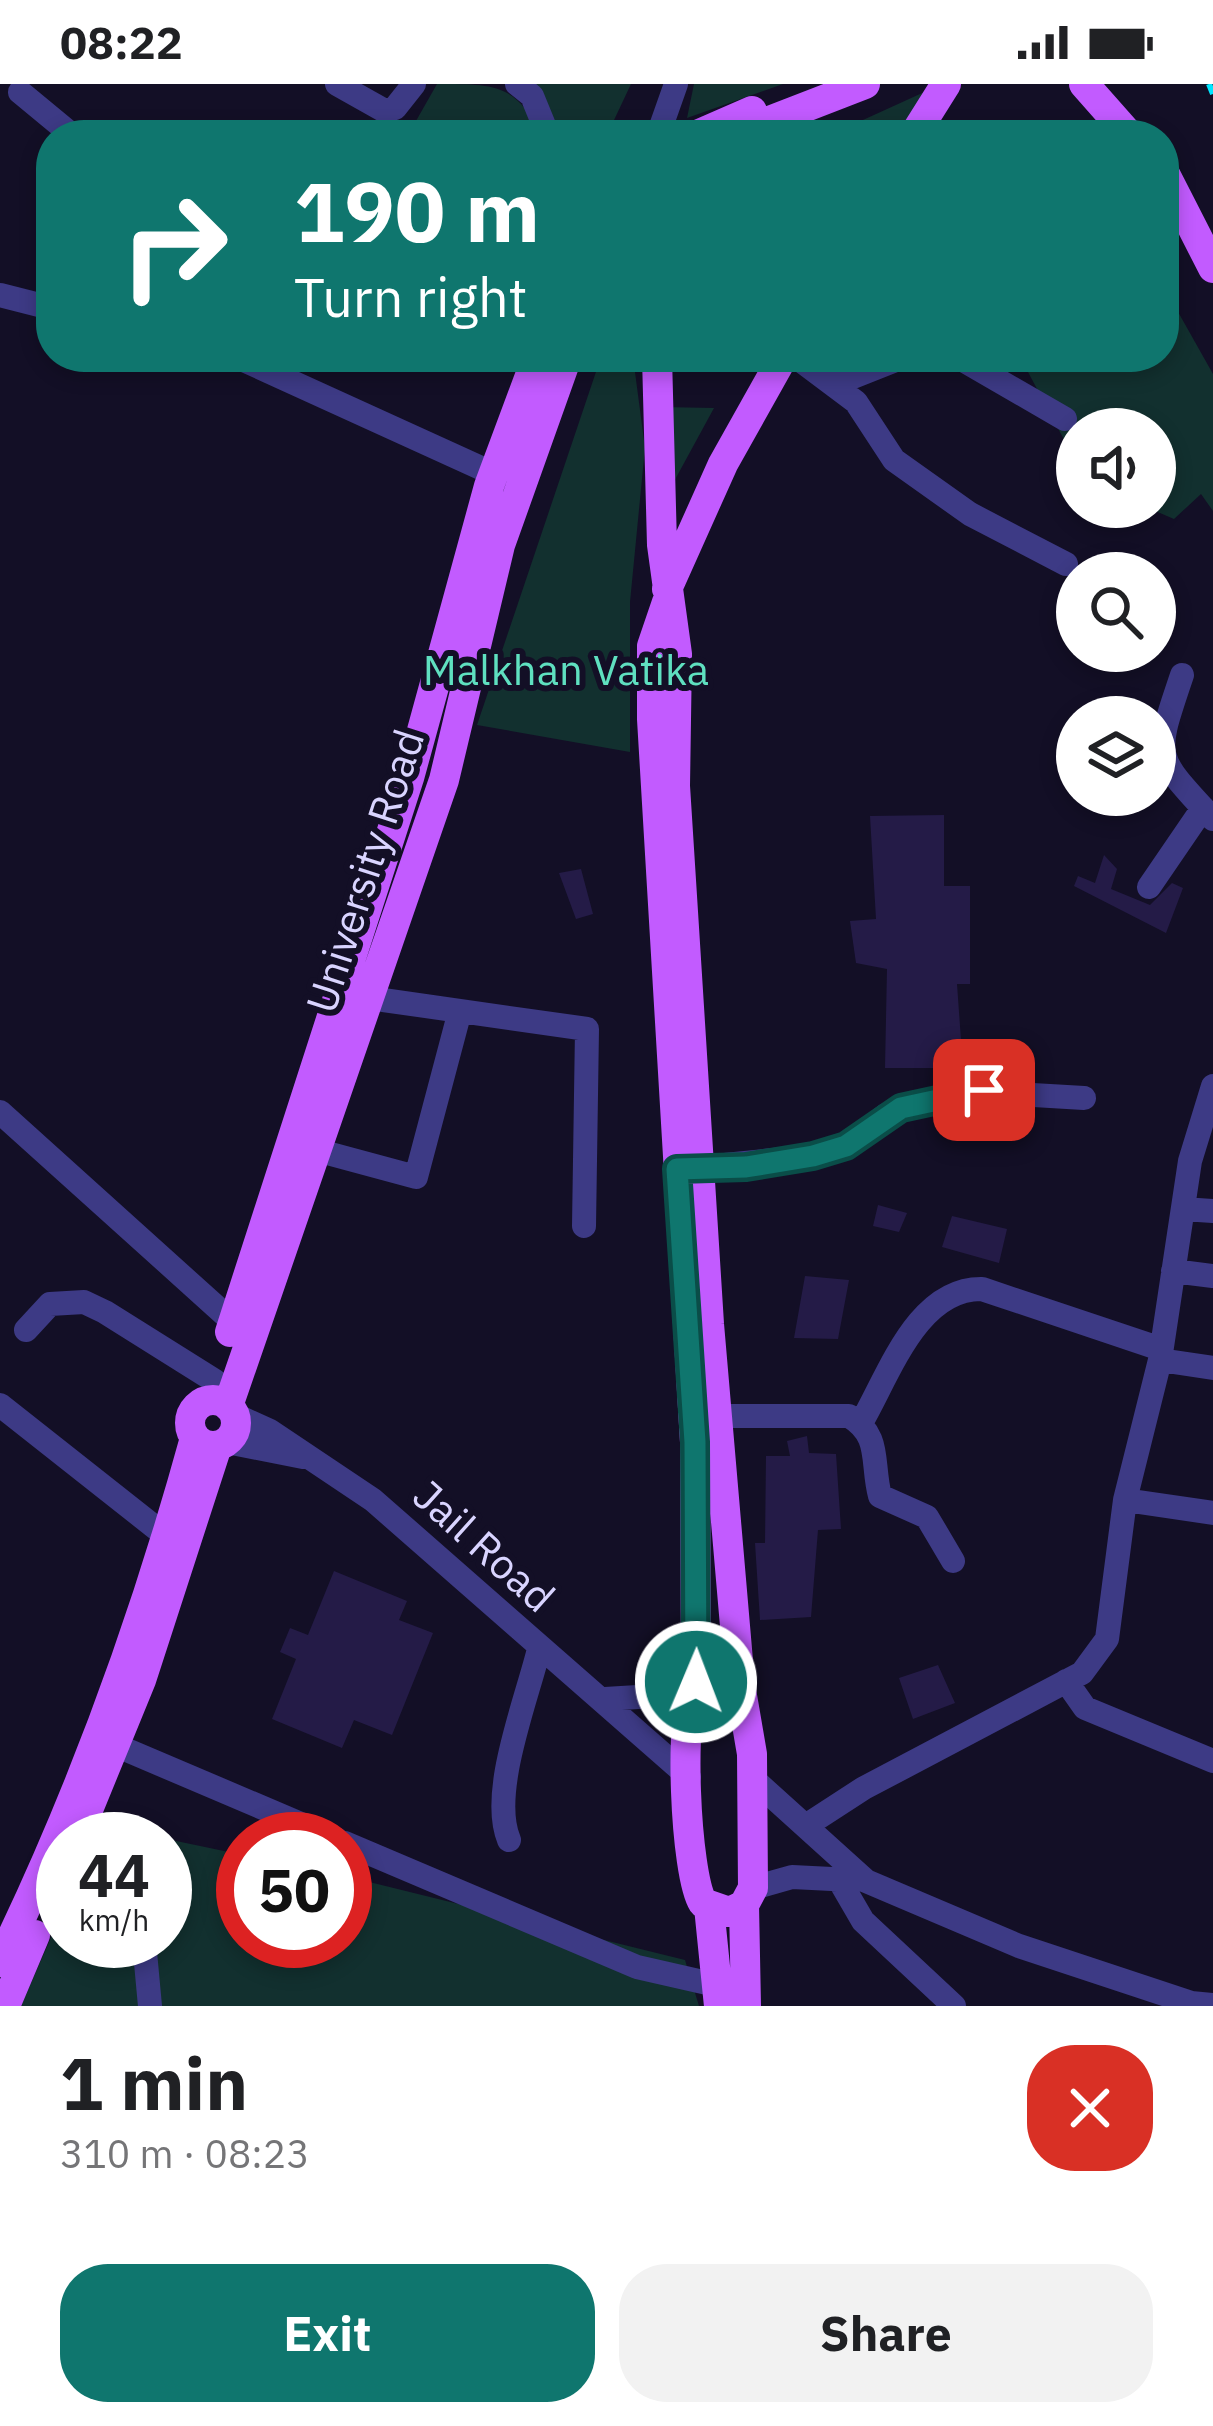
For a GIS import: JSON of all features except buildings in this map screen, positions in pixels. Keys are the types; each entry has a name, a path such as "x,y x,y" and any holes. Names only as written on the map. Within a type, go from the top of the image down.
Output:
{"main road":[{"path":"733,120 820,84"},
{"path":"772,120 865,84"},
{"path":"923,120 946,84"},
{"path":"1084,84 1116,120"},
{"path":"1109,84 1135,120"},
{"path":"1179,201 1213,268"},
{"path":"1179,224 1213,284"},
{"name":"University Road","path":"87,1812 115,1745 218,1418 316,1150 409,778 494,474 531,372"},
{"name":"University Road","path":"2,1951 84,1765 166,1536 218,1418 233,1322 355,996 444,780 500,545 562,372"},
{"path":"658,372 667,596 677,654 675,786 695,1442 688,1777 695,1891 710,1907 729,1912 749,1896"},
{"path":"667,596 723,464 775,372"},
{"path":"689,1169 720,1416 740,1684 748,1715 752,1778 746,2006"},
{"path":"692,1688 727,1675 740,1684"},
{"path":"710,1907 718,1995"},
{"path":"5,2006 36,1932"}],"street":[{"path":"337,84 385,111 395,109 414,84"},
{"path":"517,84 532,96 542,120"},
{"path":"663,120 676,84"},
{"path":"20,92 54,120"},
{"path":"0,295 36,304"},
{"path":"270,372 494,474"},
{"path":"818,372 856,402 895,460 970,514 1056,559"},
{"path":"835,384 865,372"},
{"path":"984,372 1056,413"},
{"path":"1149,887 1208,813 1163,764 1160,744 1182,675"},
{"path":"355,996 587,1029 584,1226"},
{"path":"316,1150 416,1177 460,1011"},
{"path":"807,1825 864,1788 1082,1672 1107,1640 1126,1500 1160,1354 1190,1161 1213,1086"},
{"path":"689,1169 746,1167 846,1146 886,1114 962,1091 1084,1098"},
{"path":"0,1112 233,1322"},
{"path":"1183,1210 1213,1211"},
{"path":"1173,1271 1213,1276"},
{"path":"860,1423 927,1310 951,1293 982,1289 1160,1354 1213,1368"},
{"name":"Jail Road","path":"26,1330 50,1304 84,1302 218,1418 270,1431 373,1500 539,1649 605,1699 688,1777"},
{"path":"0,1405 166,1536"},
{"path":"720,1416 849,1416 875,1444 880,1496 927,1517 953,1561"},
{"path":"1126,1500 1213,1513"},
{"path":"508,1840 502,1825 503,1793 539,1649"},
{"path":"1066,1681 1085,1708 1213,1761"},
{"path":"605,1699 692,1688"},
{"path":"115,1745 273,1812"},
{"path":"752,1778 866,1881"},
{"path":"372,1854 637,1966 718,1995"},
{"path":"749,1896 792,1877 866,1881 1018,1946 1203,2001"},
{"path":"838,1878 863,1921 954,2006"},
{"path":"147,1968 150,2006"}],"green space":[{"path":"437,84 502,90 533,120 417,120"},
{"path":"530,84 631,84 614,120 548,120"},
{"path":"694,84 783,84 687,118"},
{"path":"931,89 907,120 863,120"},
{"path":"1179,314 1213,374 1213,511 1201,494 1176,517 1176,408 1056,408 1056,425 1028,372 1179,372"},
{"name":"Malkhan Vatika","path":"596,372 635,372 645,448 630,602 630,752 477,725"},
{"path":"661,407 714,408 671,487"},
{"path":"192,1844 216,1849 216,1968 372,1968 372,1883 685,1960 699,2006 21,2006 38,1968 192,1968"}],"railway":[{"path":"1209,84 1213,94"}],"route":[{"path":"696,1682 695,1442 677,1169 746,1167 813,1156 846,1146 901,1108 962,1091 984,1090"}]}
